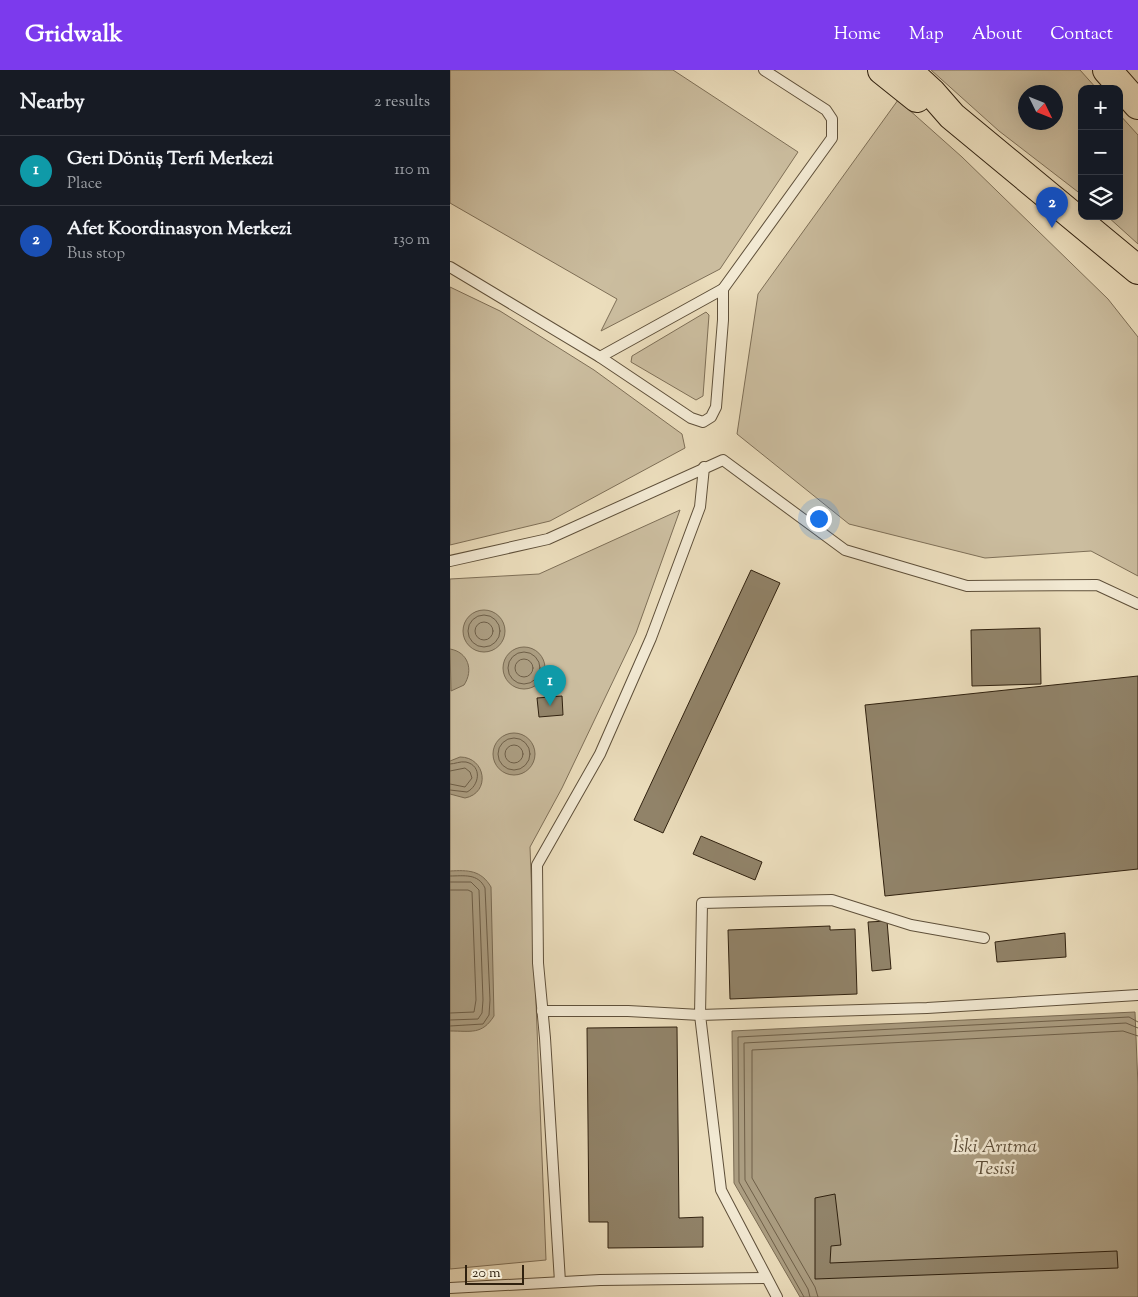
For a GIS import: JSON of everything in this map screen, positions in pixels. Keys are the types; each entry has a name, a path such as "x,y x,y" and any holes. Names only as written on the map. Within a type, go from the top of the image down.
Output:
{"highway":[{"path":"882,70 924,103 952,116"},
{"path":"907,70 931,92 952,116 1138,270"},
{"path":"1112,76 1138,105"}],"lane":[{"path":"600,357 723,288 832,138 832,119 826,110 764,70"},
{"path":"450,267 600,357 691,418 702,422 711,416 716,407 723,320 723,288"},
{"path":"450,561 548,539 723,460 845,550 967,586 1097,585 1138,604"},
{"path":"560,1282 538,963 537,865 600,754 651,638 700,507 704,467"},
{"path":"777,1297 765,1278 721,1190 700,1014 702,903 832,900 910,924 984,938"},
{"path":"542,1011 628,1011 700,1014 927,1008 1138,995"},
{"path":"450,1288 560,1282 765,1278"}],"shaded area":[{"path":"450,70 673,70 798,152 720,269 601,331 617,299 450,203"},
{"path":"931,70 1080,70 1093,85 1078,85 1078,192 999,131"},
{"path":"898,100 962,157 1108,299 1138,337 1138,576 1091,551 985,558 849,524 737,434 758,294"},
{"path":"1123,118 1138,135 1138,244 1111,220 1123,220"},
{"path":"450,287 500,311 594,370 682,434 685,448 550,521 450,545"},
{"path":"706,312 709,315 703,396 696,400 631,362 632,356"},
{"path":"680,510 636,633 562,788 530,847 546,1260 450,1269 450,579 539,574"}],"water":[{"path":"484,610 499,616 505,631 499,646 484,652 469,646 463,631 469,616"},
{"path":"524,647 539,653 545,668 539,683 524,689 509,683 503,668 509,653"},
{"path":"450,649 465,658 469,668 464,685 451,691"},
{"path":"514,733 529,739 535,754 529,769 514,775 499,769 493,754 499,739"},
{"path":"460,757 475,763 480,769 482,776 482,783 479,789 473,795 465,798 450,794 450,761"},
{"path":"450,871 474,872 483,877 491,887 494,1016 485,1026 475,1031 450,1031"},
{"name":"İski Arıtma Tesisi","path":"1135,1012 1138,1086 1138,1297 800,1297 734,1183 732,1031"}],"building":[{"path":"751,570 780,583 663,833 634,820"},
{"path":"1040,628 1041,684 972,686 971,630"},
{"path":"1138,676 1138,869 885,896 865,705"},
{"path":"562,696 563,715 539,717 537,698"},
{"path":"701,836 762,862 755,880 693,854"},
{"path":"887,921 891,969 872,971 868,922"},
{"path":"830,926 830,930 855,929 857,994 730,999 728,930"},
{"path":"1065,933 1066,957 997,962 995,942"},
{"path":"677,1027 679,1218 703,1217 703,1247 608,1248 608,1222 589,1222 587,1028"},
{"path":"835,1194 841,1245 831,1246 830,1263 1117,1251 1118,1268 815,1279 815,1198"}],"place":[{"name":"Afet Koordinasyon Merkezi","path":"1052,228"},
{"name":"Geri Dönüş Terfi Merkezi","path":"550,706"}]}
